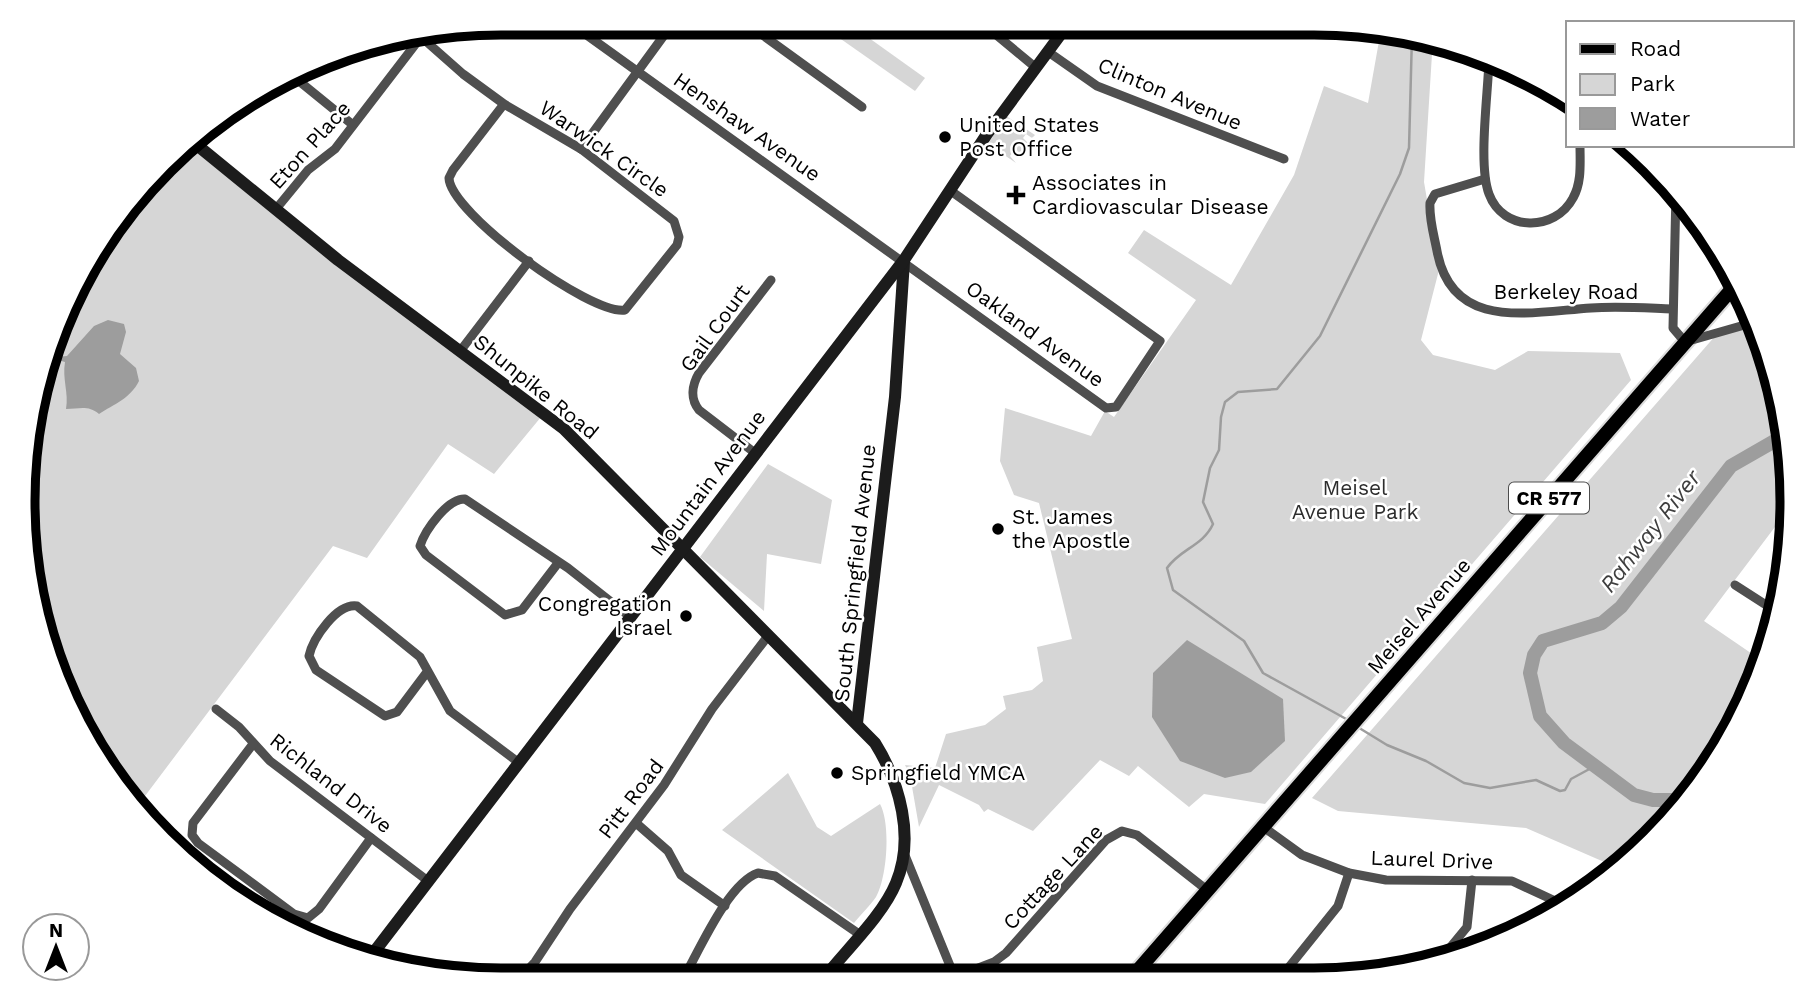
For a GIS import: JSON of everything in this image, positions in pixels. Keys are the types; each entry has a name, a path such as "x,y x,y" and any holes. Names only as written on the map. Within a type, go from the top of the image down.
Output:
{"main road":[{"name":"Meisel Avenue","path":"1140,968 1730,291"}],"street":[{"name":"Henshaw Avenue","path":"587,35 904,260"},
{"path":"581,149 664,35"},
{"path":"763,35 862,107"},
{"path":"996,35 1035,67"},
{"name":"Mountain Avenue","path":"375,950 904,260 987,134 1060,35"},
{"path":"426,41 463,74 504,104"},
{"name":"Eton Place","path":"276,209 308,170 335,149 415,43"},
{"name":"Clinton Avenue","path":"1048,51 1097,86 1284,159"},
{"path":"1489,70 1485,179 1494,204 1505,215 1524,223 1549,220 1566,208 1577,190 1580,147"},
{"path":"299,81 353,125"},
{"name":"Warwick Circle","path":"504,104 581,149 674,221 679,236 677,244 631,306 619,311 578,295 529,261 480,222 449,186 453,170 504,104"},
{"name":"Shunpike Road","path":"199,147 338,260 564,429 857,723"},
{"name":"Berkeley Road","path":"1485,179 1435,194 1430,203 1441,268 1451,287 1467,301 1500,313 1602,307 1672,309"},
{"name":"Oakland Avenue","path":"904,260 1106,408 1116,407 1160,341 951,191"},
{"path":"1675,208 1673,328 1685,342 1745,325"},
{"name":"South Springfield Avenue","path":"832,968 896,883 903,853 901,804 892,774 875,743 857,723 895,397 904,260"},
{"path":"461,350 529,261"},
{"name":"Gail Court","path":"755,453 699,410 695,405 693,387 699,373 771,280"},
{"path":"558,563 522,610 505,615 426,555 421,546 425,535 450,504 465,499 558,563 629,616"},
{"path":"1735,585 1768,607"},
{"path":"427,672 397,712 385,716 316,670 310,661 310,650 338,611 357,606 420,657 450,711 518,762"},
{"name":"Pitt Road","path":"530,968 570,909 683,758 712,709 768,636"},
{"name":"Richland Drive","path":"216,709 239,727 270,761 428,881"},
{"path":"253,744 193,822 192,835 198,843 288,910 308,918 319,909 371,838"},
{"path":"636,823 668,850 681,876 725,906"},
{"name":"Laurel Drive","path":"1262,826 1302,855 1349,873 1386,880 1512,881 1555,901"},
{"name":"Cottage Lane","path":"977,968 1006,953 1106,840 1122,831 1137,835 1207,890"},
{"path":"903,853 951,968"},
{"path":"689,968 725,906 751,875 765,873 775,876 859,934"},
{"path":"1288,968 1338,906 1349,873"},
{"path":"1451,947 1467,927 1472,880"}],"green space":[{"path":"835,35 865,35 925,78 915,91"},
{"name":"Meisel Avenue Park","path":"1379,41 1432,51 1424,182 1439,270 1421,340 1433,355 1495,370 1528,351 1620,353 1631,380 1265,804 1204,794 1189,807 1138,766 1129,776 1100,760 1033,831 988,809 984,812 979,805 939,785 919,827 910,775 905,765 935,768 946,734 985,725 1006,709 1003,696 1032,690 1043,681 1037,647 1072,639 1039,503 1014,495 1000,461 1005,408 1091,436 1105,411 1114,417 1196,300 1128,253 1144,230 1231,285 1294,175 1324,86 1368,103"},
{"path":"1006,116 1035,135 1032,138 1026,134 1023,138 1029,144 1021,156 1013,152 1010,156 1016,163 988,144"},
{"path":"196,149 541,417 494,474 448,444 367,558 333,546 143,799 97,735 60,651 44,593 39,562 36,471 44,410 51,381 83,295 97,268 131,218"},
{"path":"1746,328 1755,352 1771,410 1776,441 1779,521 1704,621 1754,655 1718,735 1664,809 1607,863 1526,828 1338,811 1312,798 1716,335"},
{"path":"768,464 832,500 821,564 767,554 764,611 700,557"},
{"path":"788,773 817,827 831,836 880,804 886,824 883,877 876,897 854,923 722,830"}],"water":[{"path":"108,320 124,324 126,332 120,354 136,368 139,381 126,397 99,414 87,408 66,409 65,362 57,361 59,357 67,356 94,326"},
{"path":"1187,640 1283,699 1285,741 1251,772 1225,778 1180,761 1152,717 1153,673"}],"waterway":[{"path":"1348,720 1263,673 1244,641 1173,590 1167,568 1178,556 1197,543 1213,524 1203,502 1210,468 1219,450 1221,417 1225,402 1238,392 1277,389 1320,336 1400,174 1409,148 1412,46"},
{"name":"Rahway River","path":"1672,800 1653,800 1634,795 1564,743 1540,716 1530,673 1534,655 1543,641 1602,623 1621,607 1731,466 1776,440"},
{"path":"1356,726 1387,745 1426,761 1464,783 1490,788 1536,780 1560,791 1565,790 1571,779 1595,766"}],"place":[{"name":"United States Post Office","path":"945,137"},
{"name":"Associates in Cardiovascular Disease","path":"1016,195"},
{"name":"St. James the Apostle","path":"998,529"},
{"name":"Congregation Israel","path":"686,616"},
{"name":"Springfield YMCA","path":"837,773"}]}
